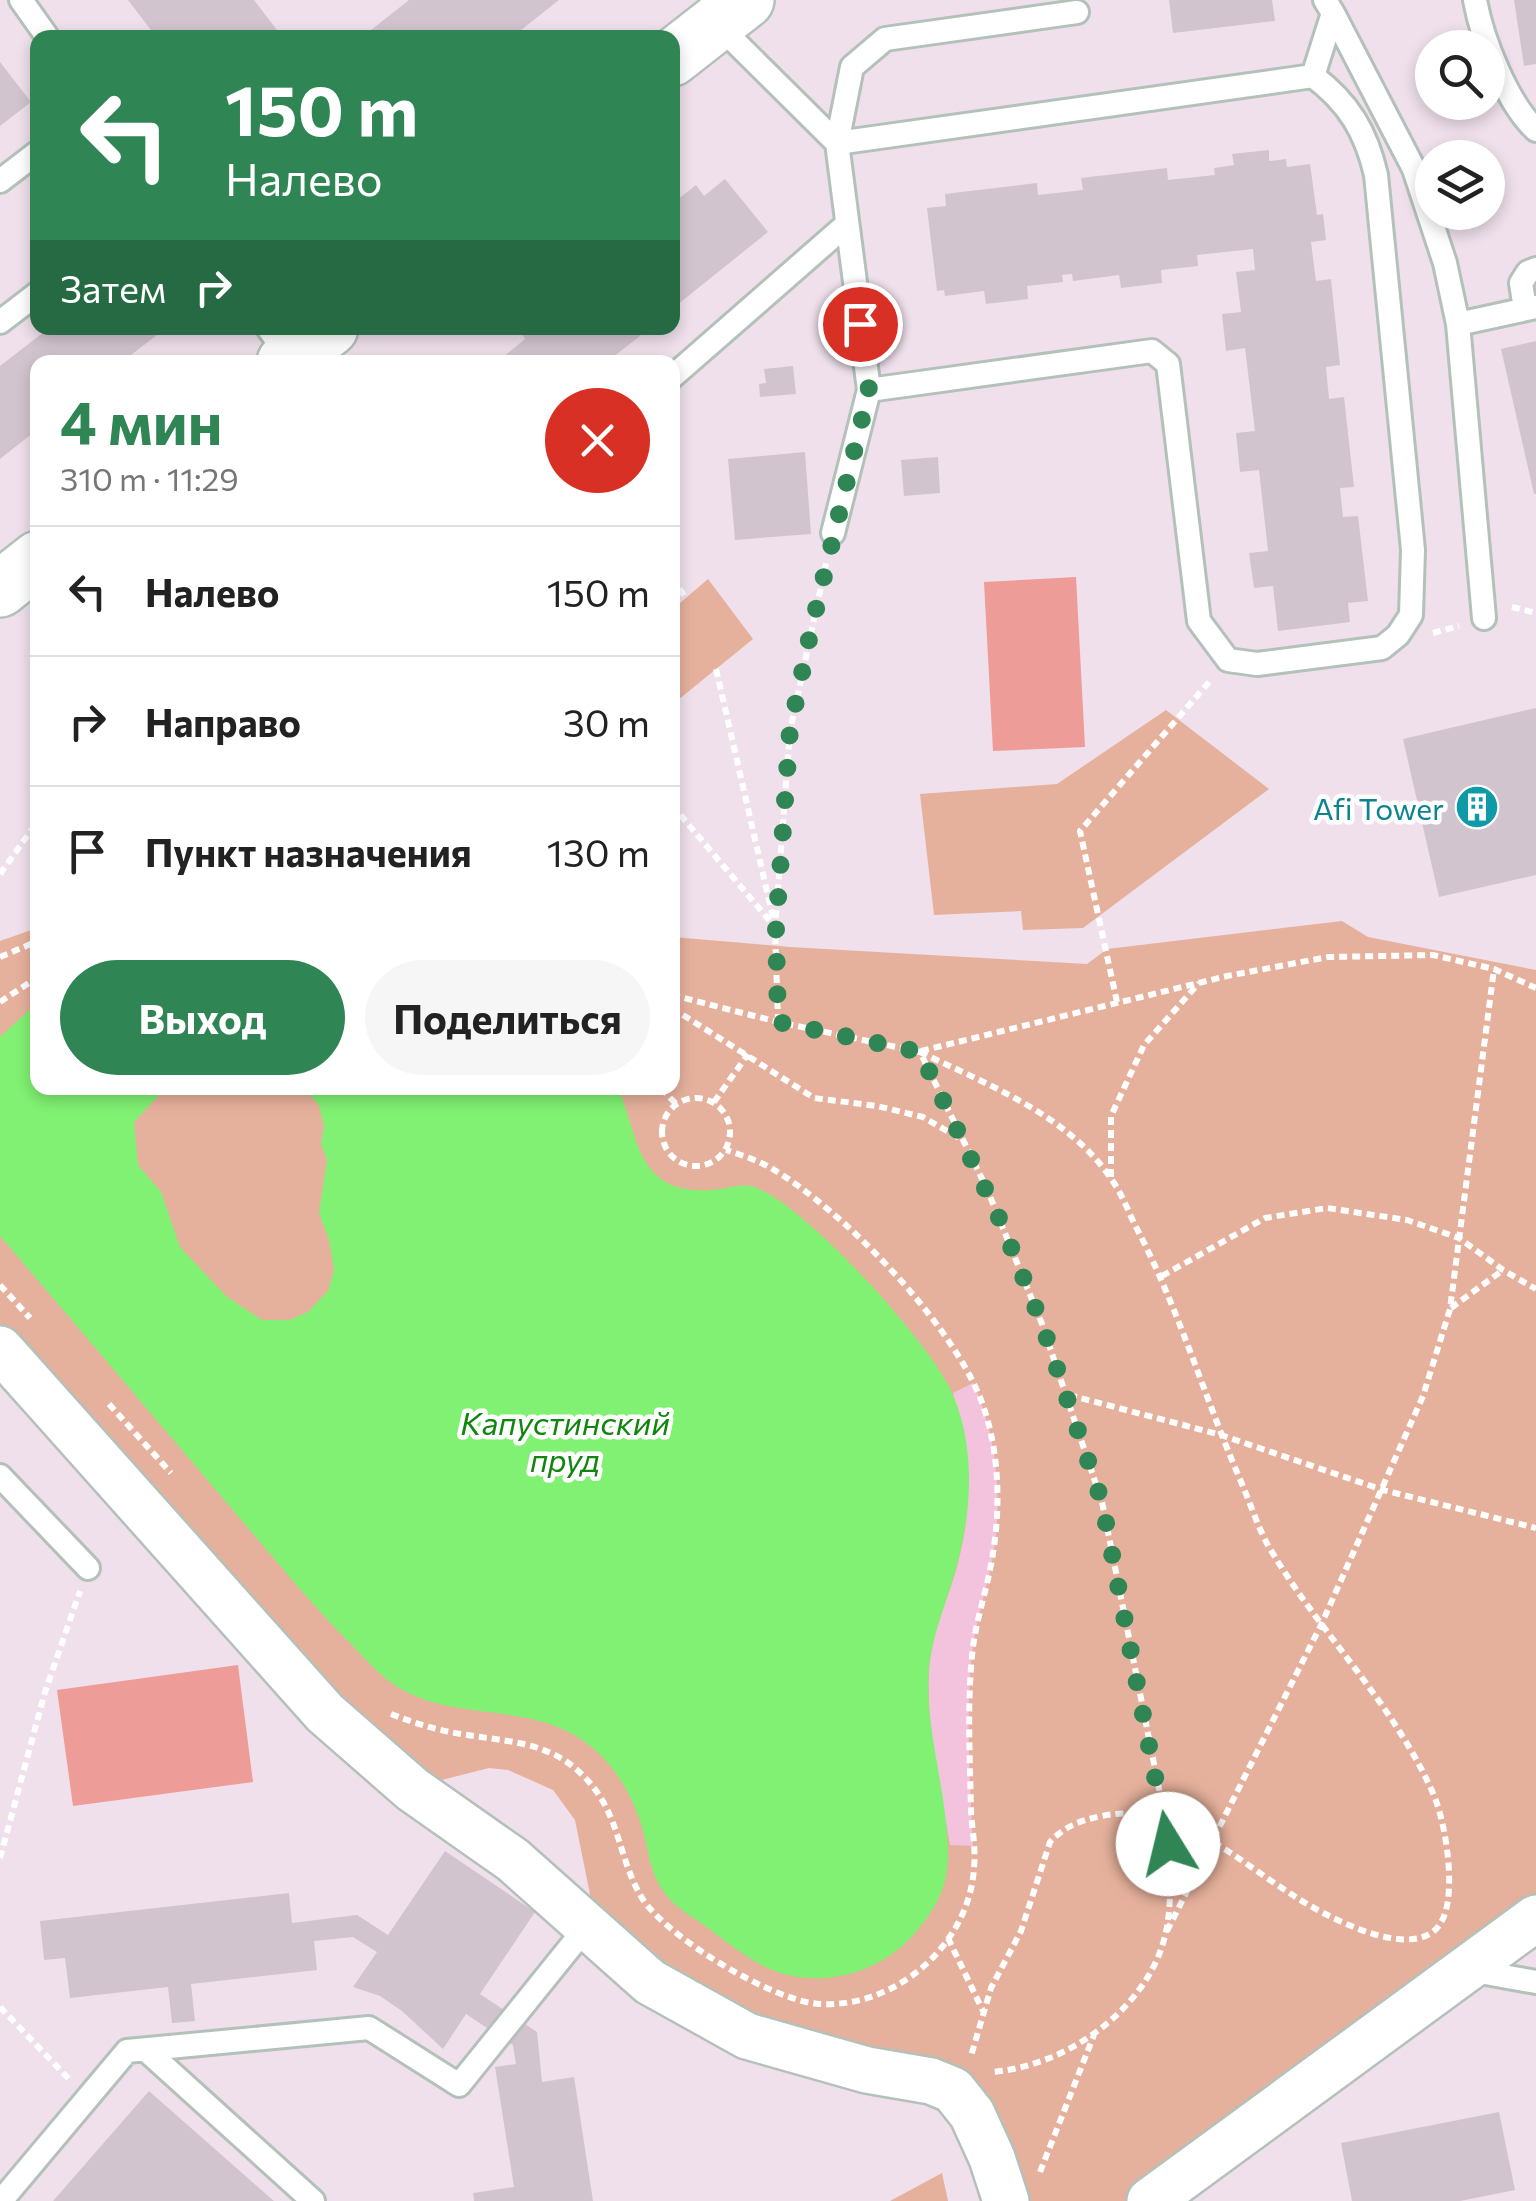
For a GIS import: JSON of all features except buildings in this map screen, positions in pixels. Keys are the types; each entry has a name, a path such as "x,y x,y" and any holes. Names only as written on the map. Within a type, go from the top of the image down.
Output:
{"street":[{"path":"680,52 731,12"},
{"path":"0,589 30,565"},
{"path":"16,1334 325,1713 412,1789 513,1860 650,1982 747,2036 867,2070 949,2077 952,2090 972,2114 992,2158 1020,2192"},
{"path":"1150,2201 1536,1918"}],"lane":[{"path":"21,0 42,30"},
{"path":"1475,0 1480,30 1524,118 1536,130"},
{"path":"1313,76 1329,6"},
{"path":"1329,6 1414,169 1441,248 1458,324 1484,618"},
{"path":"731,12 837,143"},
{"path":"833,534 869,390 837,143 852,66 884,39 1077,12"},
{"path":"837,143 1313,76 1332,91 1361,127 1376,176 1414,550 1411,614 1398,636 1382,648 1257,664 1228,660 1199,620 1168,364 1152,351 869,390"},
{"path":"0,181 30,158"},
{"path":"680,371 847,224"},
{"path":"1458,324 1530,308 1521,283 1528,272 1536,270"},
{"path":"0,322 30,299"},
{"path":"0,1476 88,1568"},
{"path":"1,2201 127,2051 370,2028 459,2085 588,1925"},
{"path":"1466,1970 1536,1982"},
{"path":"146,2050 313,2201"}],"path":[{"path":"778,1022 776,928 790,730 833,534"},
{"path":"680,589 686,598"},
{"path":"1117,1002 1080,831 1228,660"},
{"path":"716,669 776,928"},
{"path":"680,814 776,928"},
{"path":"0,874 30,832"},
{"path":"0,957 30,944"},
{"path":"920,1052 1200,982 1328,956 1432,955 1494,969 1536,988"},
{"path":"949,2077 998,2072 1039,2062 1079,2044 1117,2015 1142,1986 1178,1903 1214,1840 1322,1623 1423,1396 1450,1309 1494,969"},
{"path":"1112,1178 1111,1116 1144,1045 1200,982"},
{"path":"0,1002 30,983"},
{"path":"680,997 920,1052 1007,1094 1070,1134 1112,1178 1162,1276 1220,1435 1268,1545 1394,1725 1435,1798 1447,1837 1448,1898 1442,1922 1426,1936 1404,1940 1376,1937 1294,1897 1214,1840 1165,1819 1144,1813 1115,1813 1081,1820 1050,1842 1030,1906 949,2077"},
{"path":"680,1013 814,1098 877,1106 922,1117 962,1140"},
{"path":"920,1052 987,1189 1067,1395 1102,1502 1165,1819 1171,1869 1164,1937"},
{"path":"714,1102 748,1054"},
{"path":"667,1095 676,1104"},
{"path":"688,1098 714,1102 730,1124 726,1150 704,1166 678,1161 668,1152 662,1126 666,1114 676,1104 688,1098"},
{"path":"386,1712 430,1728 532,1746 574,1768 609,1811 640,1895 652,1911 733,1970 793,2001 839,2004 884,1994 924,1966 948,1938 967,1903 974,1867 968,1706 972,1650 993,1554 998,1498 982,1402 959,1355 870,1247 794,1182 767,1165 726,1150"},
{"path":"1162,1276 1265,1218 1327,1208 1407,1220 1459,1238 1536,1288"},
{"path":"1450,1309 1503,1270"},
{"path":"0,1286 16,1334"},
{"path":"98,1392 176,1478"},
{"path":"1067,1395 1220,1435 1383,1490 1536,1528"},
{"path":"0,1858 45,1692 88,1568"},
{"path":"948,1938 983,2012"},
{"path":"0,2007 88,2098"},
{"path":"1020,2192 1095,2032"}],"shaded area":[{"path":"1076,577 1085,747 993,751 984,582"},
{"path":"708,579 753,639 680,698 680,603"},
{"path":"1166,710 1269,789 1083,928 1023,930 1021,911 934,915 920,794 1057,784"},
{"path":"1342,921 1368,937 1536,970 1536,1899 1128,2201 1014,2201 981,2110 730,2017 595,1919 575,1820 553,1790 508,1770 489,1768 426,1784 365,1740 0,1335 0,941 30,930 30,1095 680,1095 680,938 1087,964 1107,949"},
{"path":"238,1665 253,1782 73,1806 57,1690"},
{"path":"942,2173 948,2201 890,2201"}],"sand":[{"path":"973,1383 993,1445 997,1513 970,1678 973,1846 950,1845 935,1758 929,1670 932,1645 961,1550 967,1505 967,1461 953,1393"}],"water":[{"name":"Капустинский пруд","path":"30,1009 30,1095 159,1095 134,1122 138,1165 161,1192 180,1247 226,1296 262,1320 289,1320 308,1312 328,1291 334,1270 319,1213 327,1160 321,1144 324,1126 319,1105 310,1095 621,1095 638,1147 656,1175 688,1189 757,1188 779,1201 836,1249 896,1313 942,1374 961,1419 969,1464 964,1534 936,1634 928,1685 948,1860 936,1903 914,1934 888,1957 840,1976 805,1978 756,1962 684,1911 664,1892 652,1869 633,1803 613,1769 585,1742 538,1721 436,1703 412,1694 380,1674 287,1574 0,1236 0,1037"}],"place":[{"name":"Afi Tower","path":"1477,807"}],"route":[{"path":"860,324 869,390 790,730 776,928 778,1022 920,1052 987,1189 1042,1324 1102,1502 1168,1844"}]}
